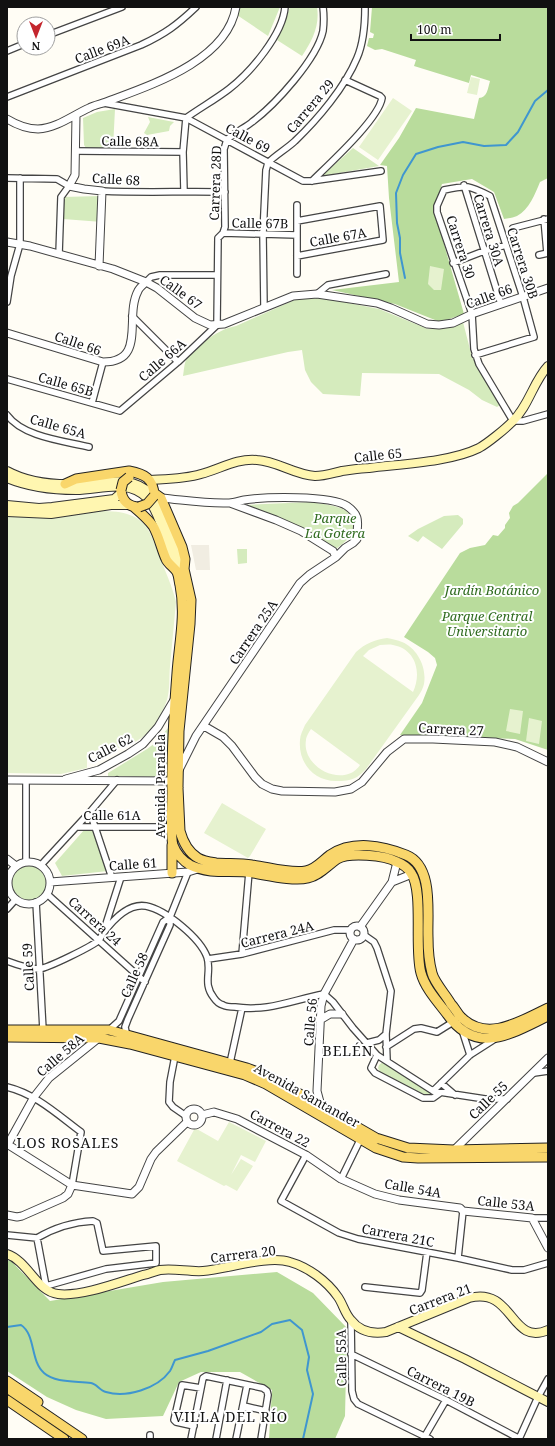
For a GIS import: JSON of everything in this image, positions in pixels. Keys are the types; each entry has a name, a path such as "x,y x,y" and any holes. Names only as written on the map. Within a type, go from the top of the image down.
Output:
{"main road":[{"name":"Calle 65","path":"155,491 174,479 202,474 222,466 245,460 268,462 303,474 314,476 450,457 467,453 480,447 513,422 524,407 540,377 548,366"},
{"name":"Avenida Paralela","path":"7,471 31,480 65,484 119,480 131,482 152,494 161,511 180,571 182,610 175,698 175,781 172,844 184,861 191,865 211,871 249,872 296,879 306,879 320,872 340,858 352,854 389,859 405,867 412,874"},
{"path":"65,484 76,479 129,471 139,474 145,476 167,510 182,547 185,559 180,571 167,561 159,538 152,524 134,506 125,502 121,492 123,482 129,477 139,474"},
{"name":"Avenida Paralela","path":"7,478 18,483 39,487 79,490 105,486 130,488 141,493 148,499 156,514 170,550 189,589 191,609 179,731 178,771 175,781 179,825 182,838 185,845 193,854 205,861 215,863 244,864 297,872 314,868 336,851 353,846 388,849 408,856 418,865 426,883 428,894 428,939 432,975 461,1018 475,1026 489,1030 498,1029 508,1027 548,1008"},
{"path":"7,512 50,514 111,505 134,506 147,504 155,491"},
{"path":"7,505 39,508 52,507 114,498 121,492"},
{"path":"172,844 172,873"},
{"path":"412,874 417,894 419,963 421,974 426,985 453,1022 462,1030 475,1036 496,1038 508,1035 548,1016"},
{"name":"Avenida Santander","path":"7,1030 109,1030 260,1072 322,1106 362,1135 376,1148 403,1157 548,1157"},
{"name":"Avenida Santander","path":"7,1038 99,1038 130,1044 245,1075 266,1084 299,1104 362,1135 408,1148 454,1150 548,1148"},
{"name":"Carrera 20","path":"7,1254 22,1262 45,1290 58,1294 84,1292 160,1270 202,1271 272,1260 289,1261 304,1267 324,1281 338,1296 351,1320 367,1332 377,1334 398,1328"},
{"name":"Carrera 21","path":"398,1328 478,1296 487,1296 502,1304 519,1326 526,1331 542,1333 548,1330"},
{"path":"398,1328 466,1359 548,1402"},
{"path":"7,1381 39,1403 60,1424"},
{"path":"7,1388 82,1439"},
{"path":"7,1400 64,1439"},
{"path":"11,1410 54,1432"}],"street":[{"path":"56,32 122,7"},
{"name":"Calle 69A","path":"7,97 141,45 160,36 178,24 196,7"},
{"path":"7,119 23,127 39,129 51,127 90,107 164,80 186,68 220,41 231,26 235,17 236,7"},
{"path":"184,191 186,118 230,88 250,69 279,30 284,17 285,7"},
{"name":"Carrera 28D","path":"217,325 218,238 223,233 225,227 224,149 227,140 268,109 307,62 319,43 324,21 323,7"},
{"name":"Carrera 29","path":"269,162 288,147 317,118 345,80 358,58 365,21 365,7"},
{"path":"312,181 357,136 373,115 382,98 345,80"},
{"name":"Calle 69","path":"104,103 186,118 304,181 381,171"},
{"path":"59,254 62,198 75,175 76,115"},
{"name":"Calle 68A","path":"76,151 184,152"},
{"path":"264,307 263,234 266,170 269,162"},
{"name":"Calle 68","path":"7,178 57,179 69,186 102,191 143,193 184,191 225,192"},
{"path":"7,302 8,288 20,244 20,178"},
{"name":"Carrera 30","path":"464,186 444,190 437,206 437,212 472,314 475,355 513,422"},
{"name":"Carrera 30B","path":"464,186 471,187 490,196 523,297 534,337 475,355"},
{"name":"Carrera 30A","path":"464,186 501,304"},
{"path":"99,266 102,191"},
{"path":"297,205 297,274"},
{"name":"Calle 67A","path":"297,221 380,206 383,240 297,256"},
{"path":"513,228 546,219 547,253 539,255"},
{"name":"Calle 67B","path":"223,233 297,235"},
{"name":"Calle 67","path":"7,242 20,244 113,269 146,282 157,288 195,318 210,325 217,325"},
{"path":"453,262 506,245"},
{"path":"217,325 224,324 293,296 317,294 328,285 386,274"},
{"path":"103,362 112,362 120,359 130,348 132,340 132,316 134,301 138,290 151,277 160,275 217,275"},
{"name":"Calle 66","path":"317,294 378,304 391,308 427,324 439,325 453,323 472,314 548,288"},
{"path":"132,316 178,362"},
{"name":"Calle 66A","path":"120,411 178,362 217,325"},
{"name":"Calle 66","path":"7,333 103,362 92,403"},
{"name":"Calle 65B","path":"7,379 120,411"},
{"path":"513,422 523,421 548,414"},
{"name":"Calle 65A","path":"7,415 10,419 33,434 89,447"},
{"path":"155,491 177,500 199,503 230,503 301,531 333,551 336,557"},
{"name":"Carrera 25A","path":"178,771 196,736 300,583 309,575 336,557 357,539 358,521 354,513 344,504 328,500 287,498 243,500 230,503"},
{"path":"167,510 177,500"},
{"name":"Calle 62","path":"57,781 99,770 143,744 158,727 175,698"},
{"name":"Carrera 27","path":"204,726 223,737 262,784 272,789 282,791 335,792 351,789 362,782 387,752 404,739 495,742 521,749 548,762"},
{"path":"95,781 90,776 99,770"},
{"name":"Calle 62","path":"7,780 175,781"},
{"path":"26,780 26,862"},
{"path":"41,865 77,827 117,780"},
{"path":"90,812 112,878"},
{"name":"Calle 61A","path":"77,827 172,827"},
{"path":"7,859 16,866"},
{"path":"26,862 41,865 48,873 50,882 47,894 36,902 26,903 16,899 10,891 8,882 11,873 16,866 26,862"},
{"path":"364,935 361,939 354,939 351,936 352,930 356,927 360,927 392,882 397,862"},
{"name":"Calle 61","path":"50,882 188,872 215,863"},
{"name":"Calle 58","path":"126,1034 125,1027 128,1019 170,925 170,917 188,872"},
{"path":"242,954 249,872"},
{"path":"392,882 412,874"},
{"path":"7,961 17,965 39,969 80,951 99,940 121,877"},
{"name":"Carrera 24","path":"47,894 145,982"},
{"path":"7,910 16,899"},
{"name":"Calle 59","path":"36,902 42,1030"},
{"path":"103,932 119,916 130,909 140,906 147,906 170,917 200,944 208,959 208,987 210,994 222,1005 242,1008 273,1007 324,994 333,1002 377,1054 433,1091 455,1095 507,1099"},
{"path":"110,910 113,915 119,916"},
{"name":"Calle 58","path":"109,1030 119,1020 140,977 163,922 170,917"},
{"path":"360,927 364,931 364,935 374,942 377,948 390,991 386,1034 387,1060"},
{"name":"Carrera 24A","path":"208,959 242,954 334,930 352,930"},
{"name":"Calle 56","path":"322,1106 317,1091 320,1020 324,994 354,939"},
{"path":"230,1063 242,1008"},
{"path":"320,1020 330,1014 342,1014"},
{"path":"386,1047 414,1030 421,1028 437,1032 453,1022"},
{"path":"433,1091 442,1084 470,1055 496,1038 508,1027"},
{"name":"Calle 58A","path":"8,1144 34,1097 48,1078 109,1030"},
{"path":"462,1030 470,1055"},
{"path":"126,1034 130,1044"},
{"path":"367,1043 379,1040 386,1034"},
{"path":"377,1054 371,1068 375,1073 424,1098 433,1098 440,1093"},
{"path":"8,1144 72,1185 132,1194 139,1187 153,1156 187,1119 188,1111 193,1109 198,1111 202,1115 201,1120 197,1124 192,1125 187,1119 169,1102 170,1082 175,1056"},
{"name":"Calle 55","path":"444,1158 548,1058"},
{"path":"534,1073 548,1070"},
{"path":"442,1084 455,1095"},
{"path":"7,1087 20,1090 34,1097 81,1132 72,1185 68,1194 63,1198 22,1216 17,1217 7,1215"},
{"name":"Calle 56","path":"312,1100 317,1091"},
{"path":"299,1104 312,1100"},
{"name":"Carrera 22","path":"202,1115 214,1112 237,1119 306,1155 341,1179"},
{"path":"341,1179 362,1135"},
{"name":"Carrera 21C","path":"306,1155 281,1201 339,1233 358,1239 518,1270 524,1270 548,1263"},
{"name":"Calle 54A","path":"341,1179 375,1194 399,1200 461,1209"},
{"path":"458,1258 461,1209"},
{"name":"Calle 53A","path":"461,1209 532,1218 548,1218"},
{"path":"532,1218 548,1248"},
{"path":"7,1236 37,1238 63,1226 79,1222 93,1221 97,1223 103,1251 156,1246 156,1263 106,1269 46,1286 37,1238"},
{"path":"365,1287 420,1293 422,1290 427,1252"},
{"name":"Calle 55A","path":"351,1320 351,1354 354,1399 358,1404 428,1438"},
{"name":"Carrera 19B","path":"351,1354 446,1400 519,1439"},
{"path":"192,1439 204,1377 227,1380 263,1388 267,1391 268,1395 261,1439"},
{"path":"519,1439 548,1379"},
{"path":"216,1439 227,1380"},
{"path":"194,1426 175,1421 182,1385 201,1388"},
{"path":"236,1439 248,1385"},
{"path":"428,1438 446,1400"},
{"path":"244,1406 266,1411"}],"green space":[{"path":"237,7 280,7 268,36 237,15"},
{"path":"290,7 317,7 318,14 316,27 309,45 302,56 277,40"},
{"path":"372,7 548,7 548,178 540,182 525,210 517,216 504,219 494,192 472,179 442,184 434,209 464,314 440,322 395,304 332,290 399,282 389,198 387,166 380,165 399,138 416,108 474,119 479,98 484,96 490,81 471,75 469,83 414,66 416,60 382,49 375,50 367,46 369,38 373,38 374,34 370,32"},
{"path":"471,77 480,79 477,95 467,93"},
{"path":"393,98 412,111 378,160 359,147"},
{"path":"115,109 113,148 86,148 84,145 83,118 97,112"},
{"path":"148,117 174,122 170,126 169,131 147,135 144,133 150,122"},
{"path":"353,148 379,166 322,176"},
{"path":"100,196 102,222 63,219 63,197"},
{"path":"430,266 444,269 441,290 434,290 428,284"},
{"path":"318,297 379,309 428,329 454,327 463,322 472,357 500,405 497,407 482,400 469,390 439,374 362,373 360,396 323,394 311,382 305,370 302,350 183,376 187,358 203,343 216,334 299,298"},
{"name":"Parque Central Universitario","path":"548,473 548,750 515,739 400,735 422,703 437,665 435,658 428,652 404,637 460,553 470,548 485,545 493,535 498,536 505,528 505,525 510,518 509,513 513,506 518,503"},
{"name":"Parque La Gotera","path":"311,502 341,508 348,511 352,516 354,524 353,533 336,549 310,534 245,505"},
{"path":"101,511 124,513 137,518 142,522 152,537 172,590 176,602 167,700 161,714 146,734 137,741 115,749 87,752 87,768 61,774 7,773 7,515 58,516"},
{"path":"458,515 463,519 463,524 442,549 423,536 418,542 408,536 418,529 444,516"},
{"path":"237,549 247,549 247,563 238,564"},
{"path":"387,638 400,641 416,653 420,659 424,671 425,678 422,690 366,769 357,777 344,781 320,778 304,763 302,756 300,738 305,725 356,652 367,644","holes":["380,645 401,647 412,657 417,670 416,685 413,692 363,656 369,650","311,729 360,765 356,770 343,775 335,775 327,773 313,763 306,748 306,739"]},
{"path":"510,709 523,711 520,734 506,731"},
{"path":"529,718 542,721 539,744 526,741"},
{"path":"169,727 169,777 108,776 108,773 155,743"},
{"path":"222,803 266,829 248,858 204,833"},
{"path":"92,821 108,871 62,876 55,863"},
{"path":"26,866 32,866 41,871 45,877 45,889 41,895 32,900 26,900 17,895 12,886 12,880 17,871"},
{"path":"384,1061 431,1085 435,1090 434,1094 426,1095 381,1074 378,1068"},
{"path":"229,1122 266,1141 255,1162 241,1155 231,1175 241,1159 253,1166 237,1191 226,1185 224,1186 177,1161 195,1128 218,1141"},
{"path":"10,1260 50,1301 163,1282 277,1272 313,1293 347,1328 345,1416 335,1439 269,1439 272,1390 240,1372 201,1372 179,1382 163,1416 106,1419 76,1410 47,1397 7,1371 7,1261"}],"shaded area":[{"path":"191,545 209,545 210,570 196,570"}],"waterway":[{"path":"405,278 400,253 396,193 403,175 416,154 438,147 463,142 484,146 506,145 518,132 535,101 548,90"},
{"path":"7,1327 21,1325 26,1329 37,1362 44,1373 49,1376 60,1380 91,1383 104,1391 114,1394 123,1394 132,1393 157,1383 170,1371 175,1360 208,1351 261,1332 272,1324 290,1320 302,1330 309,1357 307,1370 313,1394 303,1439"}],"district":[{"name":"BELÉN","path":"348,1050"},
{"name":"LOS ROSALES","path":"68,1142"},
{"name":"VILLA DEL RÍO","path":"231,1416"}],"park label":[{"name":"Jardín Botánico","path":"492,590"}]}
